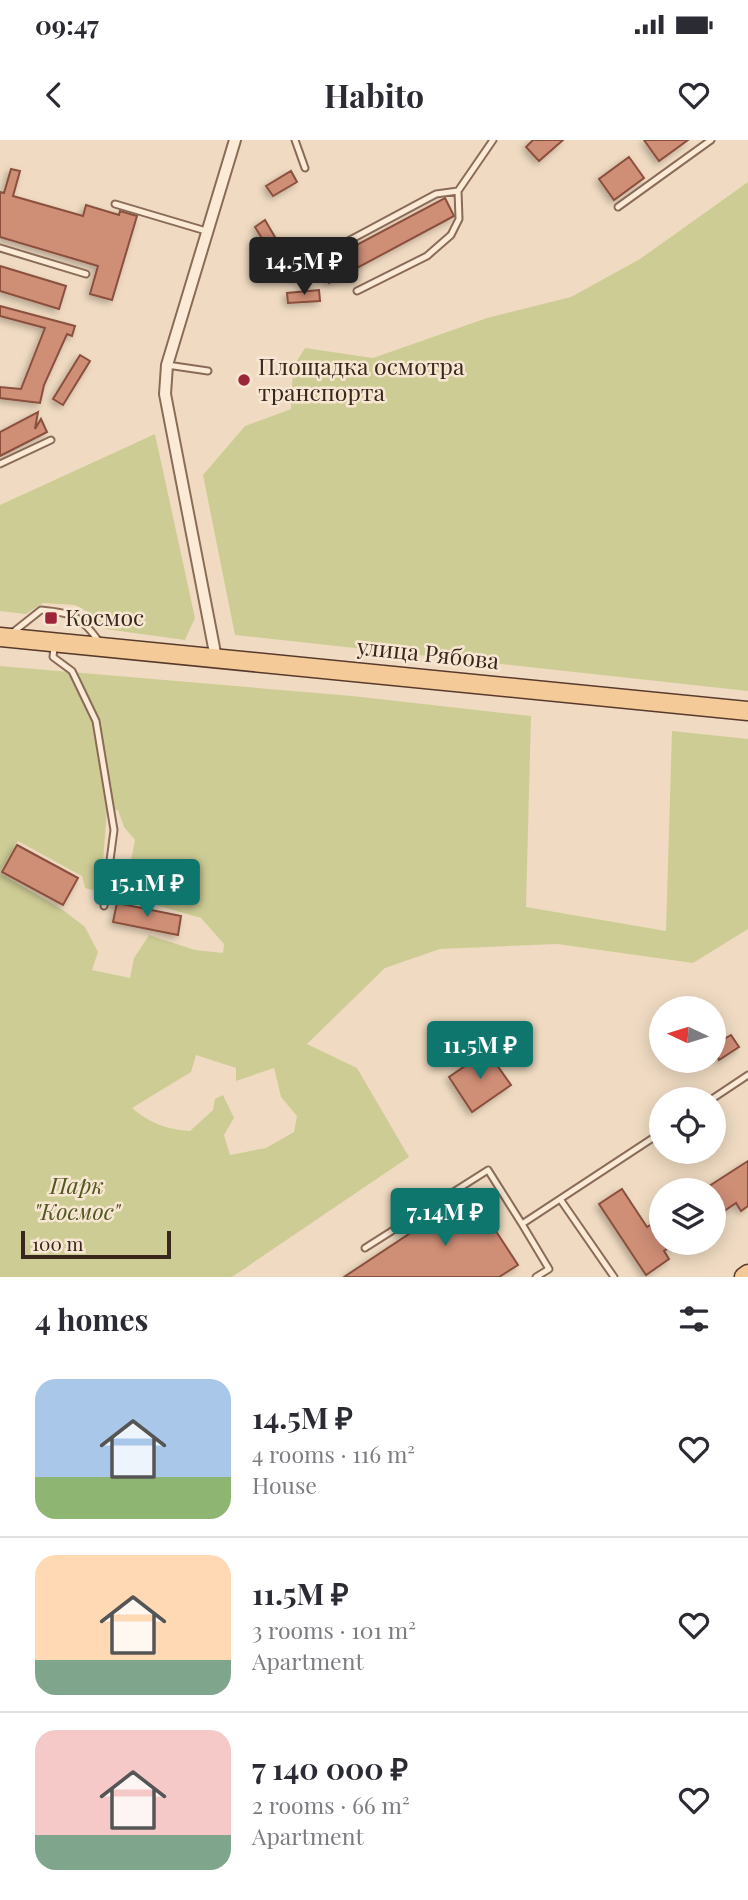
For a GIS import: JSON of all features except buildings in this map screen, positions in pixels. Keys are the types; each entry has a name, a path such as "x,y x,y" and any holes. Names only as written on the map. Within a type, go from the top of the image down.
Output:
{"main road":[{"path":"3,637 54,643"},
{"name":"улица Рябова","path":"54,643 748,711"},
{"path":"744,1277 748,1274"}],"street":[{"path":"216,658 165,394 167,365 235,140"}],"lane":[{"path":"295,140 305,168"},
{"path":"357,291 427,256 451,235 459,219 458,191 493,140"},
{"path":"618,207 711,140"},
{"path":"337,247 436,194 458,191"},
{"path":"115,204 207,231"},
{"path":"0,248 86,274"},
{"path":"167,365 208,372"},
{"path":"0,464 51,440"},
{"path":"3,637 41,610 62,612 84,619 103,648"},
{"path":"54,643 53,657 72,671 96,721 114,830 104,906"},
{"path":"726,1090 748,1075"},
{"path":"522,1224 649,1141"},
{"path":"365,1248 488,1170 549,1269 536,1277"},
{"path":"560,1199 614,1277"}],"green space":[{"path":"748,182 748,691 235,635 203,475 245,426 291,409 293,367 305,348 373,358 487,318 571,297 640,259"},
{"path":"155,434 195,618 185,640 105,629 93,615 75,605 43,603 26,614 0,611 0,505"},
{"name":"Парк \"Космос\"","path":"0,666 352,696 531,716 526,907 666,931 672,731 748,739 748,929 693,963 557,944 440,949 385,968 307,1044 357,1068 409,1157 232,1277 0,1277 0,873 63,910 85,927 98,952 92,970 130,978 134,958 149,935 195,950 223,953 224,944 201,918 149,903 144,880 131,860 135,840 124,827 118,810 107,810 102,875 97,891 85,888 82,876 18,841 0,872","holes":["196,1055 236,1068 236,1081 274,1068 281,1097 297,1116 294,1132 266,1148 230,1155 224,1135 234,1118 223,1095 215,1099 213,1110 190,1131 159,1125 132,1108 191,1072"]}],"place":[{"name":"Площадка осмотра транспорта","path":"244,380"},
{"name":"Космос","path":"51,618"}]}
